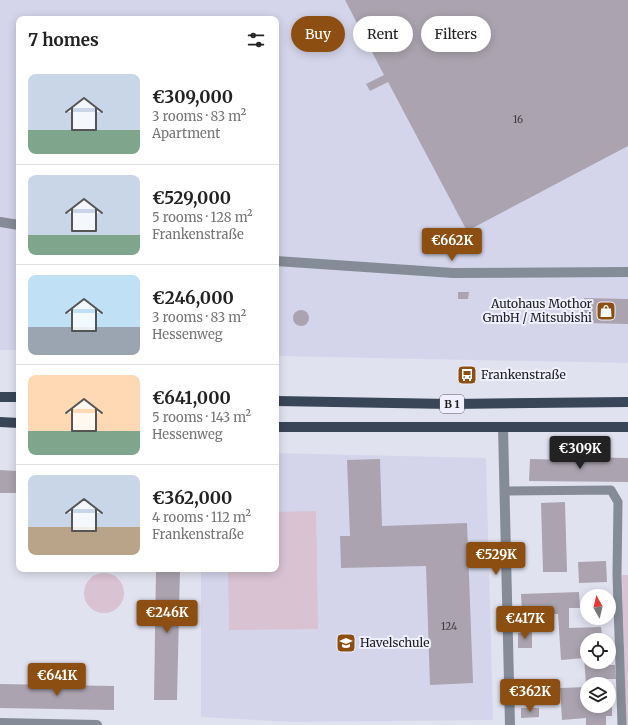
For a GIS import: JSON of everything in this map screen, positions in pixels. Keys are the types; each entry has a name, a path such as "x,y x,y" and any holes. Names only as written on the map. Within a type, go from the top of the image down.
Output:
{"main road":[{"path":"0,397 16,397"},
{"name":"B 1","path":"279,401 451,404 628,402"},
{"path":"0,422 16,423"},
{"name":"B 1","path":"279,427 628,427"}],"street":[{"path":"0,222 16,225"},
{"path":"279,261 453,273 628,272"},
{"path":"503,427 510,725"},
{"path":"0,723 97,725"}],"lane":[{"path":"505,491 611,490 618,502 617,575 622,725"}],"shaded area":[{"path":"0,0 628,0 628,363 279,356 279,16 16,16 16,350 0,350"},
{"name":"Havelschule","path":"279,453 486,458 493,720 293,722 201,717 201,572 279,572"},
{"path":"316,511 318,629 229,630 228,572 279,572 279,512"},
{"path":"108,573 115,576 121,582 124,593 123,601 115,610 108,613 100,613 93,610 85,601 84,589 87,582 96,574"},
{"path":"622,575 628,575 628,725 626,725"}],"building":[{"path":"345,0 628,0 628,146 467,231 388,82 370,91 366,84 384,75 372,52 413,52 413,16 353,16"},
{"path":"458,292 469,292 468,299 458,299"},
{"name":"Autohaus Mothor GmbH / Mitsubishi","path":"584,298 628,299 628,324 584,323"},
{"path":"301,310 307,312 309,318 307,324 301,326 295,324 293,318 295,312"},
{"path":"572,457 628,458 628,482 529,481 530,459 572,460"},
{"path":"380,459 382,526 467,523 473,683 430,685 426,566 341,568 340,536 350,536 347,460"},
{"path":"0,470 16,471 16,493 0,493"},
{"path":"565,502 567,572 543,572 541,503"},
{"path":"606,561 607,582 579,583 578,562"},
{"path":"156,572 180,572 177,700 154,700"},
{"path":"579,592 580,608 569,608 569,628 601,627 602,633 580,633 580,658 561,660 558,614 522,615 521,594"},
{"path":"532,632 532,648 518,648 518,633"},
{"path":"585,669 615,669 616,677 585,677"},
{"path":"531,679 548,680 547,688 531,687"},
{"path":"0,684 114,686 114,710 0,708"},
{"path":"580,687 580,713 612,713 612,716 606,716 606,725 586,725 586,718 562,720 560,688"},
{"path":"521,708 539,708 539,717 521,718"}],"place":[{"name":"Autohaus Mothor GmbH / Mitsubishi","path":"606,311"},
{"name":"Frankenstraße","path":"467,375"},
{"name":"Havelschule","path":"346,643"}]}
